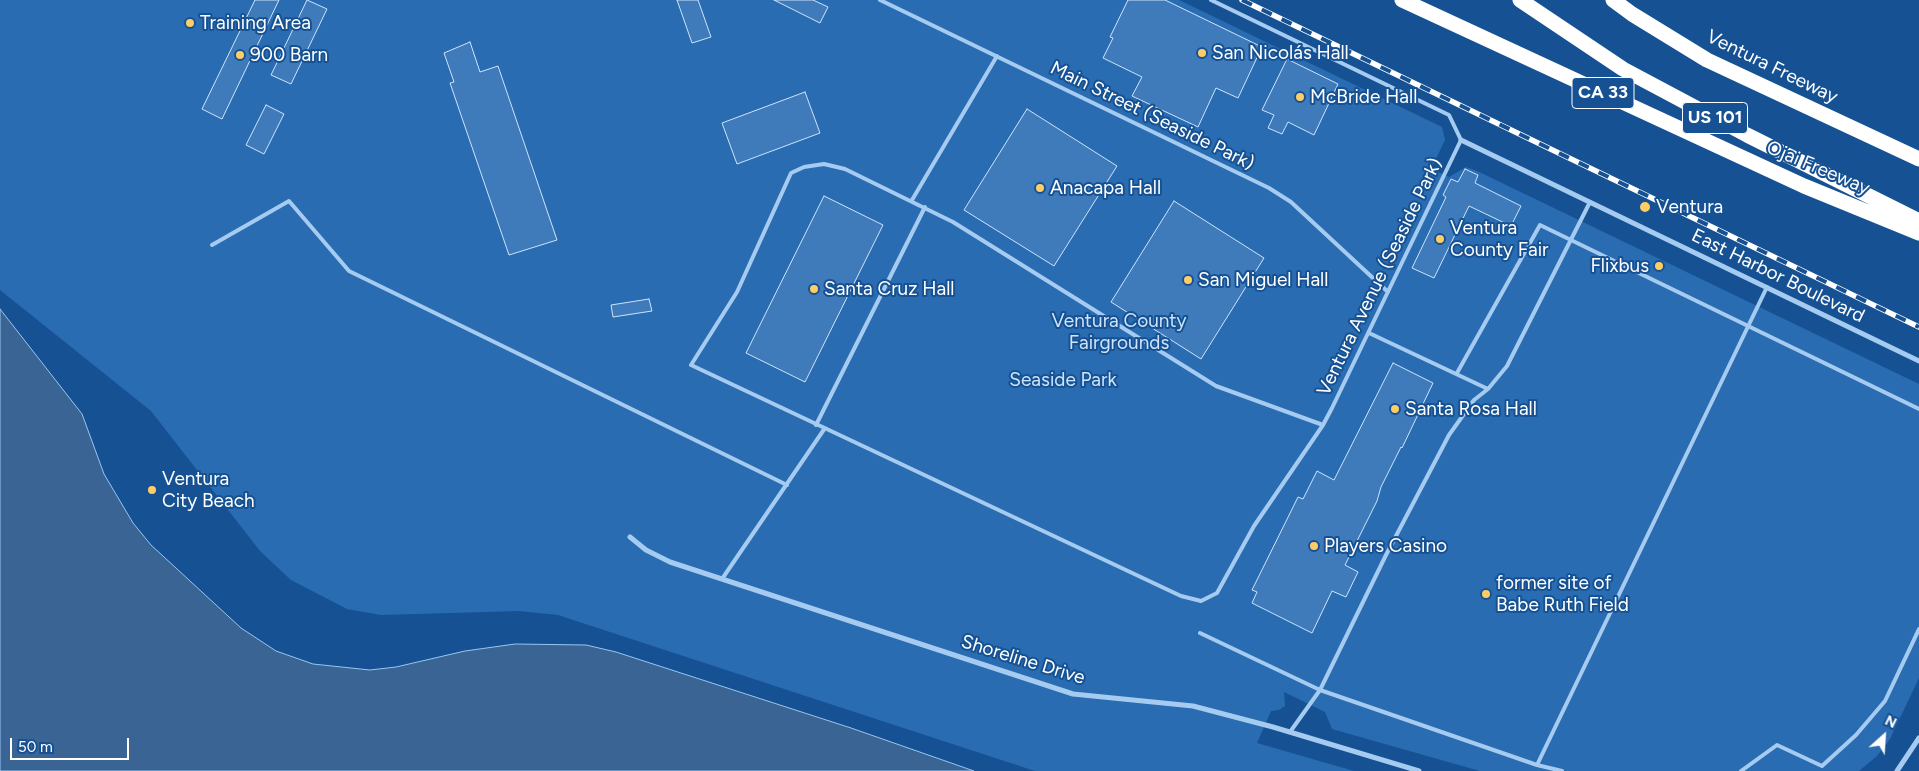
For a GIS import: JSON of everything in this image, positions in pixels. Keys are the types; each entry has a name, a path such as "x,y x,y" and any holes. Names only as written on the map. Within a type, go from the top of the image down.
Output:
{"highway":[{"name":"Ojai Freeway","path":"1402,0 1804,186 1919,233"},
{"name":"US 101","path":"1520,0 1623,69 1746,135 1919,221"},
{"name":"Ventura Freeway","path":"1613,0 1632,14 1707,60 1919,159"}],"street":[{"name":"East Harbor Boulevard","path":"1461,140 1919,361"},
{"name":"Shoreline Drive","path":"630,536 657,557 1073,694 1193,706 1290,732 1420,771"},
{"path":"1897,771 1919,738"}],"lane":[{"name":"Main Street (Seaside Park)","path":"880,0 1269,188 1291,202 1388,292"},
{"path":"1211,0 1449,115 1461,140"},
{"path":"997,56 912,200 953,222 1216,386 1323,425"},
{"name":"Ventura Avenue (Seaside Park)","path":"912,200 834,166 815,164 791,173 737,292 692,365 1172,592 1201,601 1217,593 1254,526 1323,425 1461,140"},
{"path":"212,245 289,201 349,271 787,484"},
{"path":"1290,732 1320,690 1386,555 1449,436 1474,400 1488,388 1507,366 1590,202"},
{"path":"816,425 925,207"},
{"path":"1457,373 1540,225 1919,410"},
{"path":"1537,765 1767,287"},
{"path":"1369,332 1488,388"},
{"path":"722,579 825,428"},
{"path":"1741,771 1777,744 1822,766 1856,736 1885,701 1919,630"},
{"path":"1200,633 1320,690 1537,765 1562,771"}],"green space":[{"name":"Ventura County Fairgrounds","path":"0,0 1179,0 1442,127 1445,140 1431,169 1449,177 1466,167 1477,171 1919,384 1919,678 1890,739 1877,756 1859,771 1480,771 1332,729 1325,712 1284,692 1285,706 1279,710 1271,711 1257,743 1354,771 1035,771 558,615 519,611 381,615 347,609 291,580 260,551 151,411 0,290"}],"shaded area":[{"path":"0,309 82,414 104,474 133,523 151,545 241,628 276,651 313,664 370,670 396,667 465,651 515,644 586,645 616,652 851,728 974,771 0,771"}],"building":[{"name":"900 Barn","path":"255,0 279,0 222,119 202,109"},
{"path":"307,0 327,9 291,84 271,75"},
{"path":"677,0 698,0 711,37 692,43"},
{"path":"774,0 813,0 828,7 820,23"},
{"name":"San Nicolás Hall","path":"1128,0 1165,0 1262,47 1238,98 1216,88 1198,127 1132,96 1142,77 1103,58 1113,38 1110,37"},
{"path":"470,42 480,72 498,66 557,240 509,255 450,83 454,82 444,53"},
{"name":"McBride Hall","path":"1287,59 1338,84 1314,135 1288,122 1282,134 1268,128 1274,115 1262,110"},
{"path":"805,92 820,133 737,164 722,123"},
{"path":"266,105 284,114 264,154 246,145"},
{"name":"Anacapa Hall","path":"1027,109 1117,166 1054,266 964,210"},
{"path":"1465,169 1478,175 1475,183 1521,206 1511,226 1469,206 1434,278 1412,268 1446,197 1443,195 1451,179 1458,182"},
{"name":"Santa Cruz Hall","path":"824,196 883,225 805,382 746,353"},
{"name":"San Miguel Hall","path":"1174,201 1264,258 1201,359 1111,302"},
{"path":"649,299 652,311 613,317 611,305"},
{"name":"Players Casino","path":"1393,363 1433,383 1381,487 1377,501 1345,565 1358,572 1346,597 1332,591 1312,633 1252,603 1257,592 1252,590 1298,497 1303,499 1317,471 1334,480"}],"railway":[{"path":"1242,0 1919,327"}],"place":[{"name":"Training Area","path":"190,23"},
{"name":"San Nicolás Hall","path":"1202,53"},
{"name":"900 Barn","path":"240,55"},
{"name":"McBride Hall","path":"1300,97"},
{"name":"Anacapa Hall","path":"1040,188"},
{"name":"Ventura","path":"1645,207"},
{"name":"Ventura County Fair","path":"1440,239"},
{"name":"Flixbus","path":"1659,266"},
{"name":"San Miguel Hall","path":"1188,280"},
{"name":"Santa Cruz Hall","path":"814,289"},
{"name":"Santa Rosa Hall","path":"1395,409"},
{"name":"Ventura City Beach","path":"152,490"},
{"name":"Players Casino","path":"1314,546"},
{"name":"former site of Babe Ruth Field","path":"1486,594"}],"park label":[{"name":"Seaside Park","path":"1063,380"}]}
